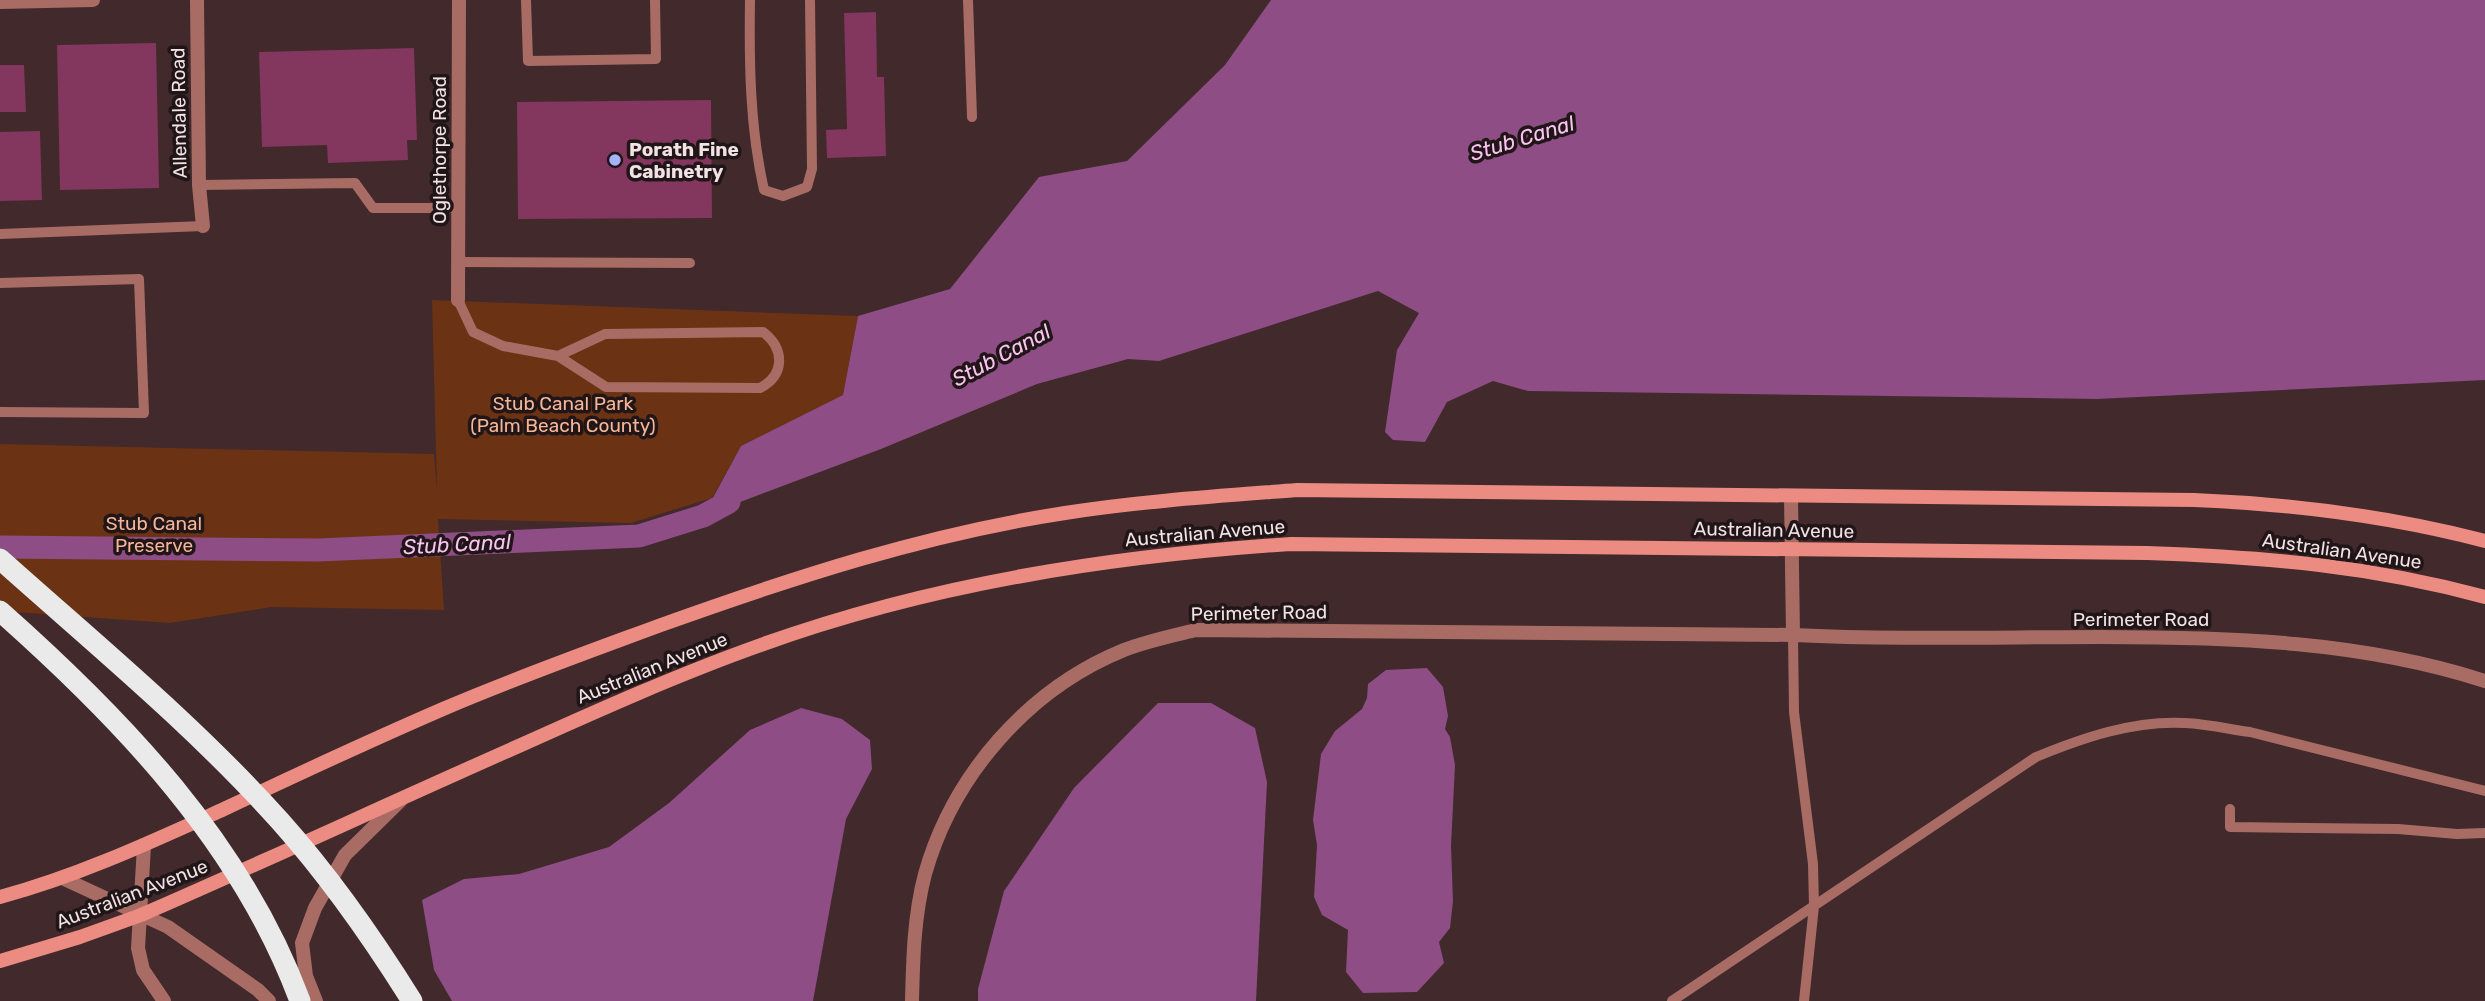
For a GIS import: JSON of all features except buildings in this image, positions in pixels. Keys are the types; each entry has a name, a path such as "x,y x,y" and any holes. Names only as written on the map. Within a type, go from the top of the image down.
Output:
{"highway":[{"path":"0,559 170,711 279,820 328,878 375,942 412,1001"},
{"path":"0,611 131,738 181,795 245,886 300,1001"}],"main road":[{"name":"Australian Avenue","path":"0,897 62,878 144,846 365,743 518,677 802,576 989,527 1111,507 1297,490 2194,500 2259,503 2390,519 2485,541"},
{"name":"Australian Avenue","path":"0,961 141,915 613,704 760,645 908,600 1061,568 1214,549 1291,544 2147,554 2265,558 2380,573 2485,597"}],"street":[{"path":"0,2 93,0"},
{"name":"Allendale Road","path":"197,0 199,186 203,226"},
{"name":"Oglethorpe Road","path":"458,300 459,0"},
{"path":"1791,497 1793,635"},
{"name":"Perimeter Road","path":"912,1001 916,919 925,874 940,831 962,790 988,752 1043,698 1080,672 1151,640 1196,630 2190,637 2263,640 2335,648 2406,661 2485,681"},
{"path":"316,1001 306,976 302,943 314,908 345,855 404,797"},
{"path":"144,846 138,948 143,970 164,1001"},
{"path":"62,878 168,927 270,1001"}],"lane":[{"path":"526,0 528,61 656,59 656,0"},
{"path":"750,0 751,100 758,162 764,190 783,196 807,187 812,169 810,0"},
{"path":"968,0 972,117"},
{"path":"199,186 355,183 373,208 458,208"},
{"path":"0,234 203,226"},
{"path":"458,262 690,263"},
{"path":"0,283 139,279 144,413 0,412"},
{"path":"458,300 473,332 503,346 558,356 606,387 760,388 769,384 775,376 780,356 777,347 763,332 605,334 558,356"},
{"path":"1793,635 1794,712 1814,864 1814,906 1804,1001"},
{"path":"1672,1001 2036,757 2071,742 2130,728 2184,723 2250,732 2485,791"},
{"path":"2230,809 2230,827 2485,833"}],"green space":[{"path":"432,300 858,316 843,395 741,446 712,498 631,523 438,519 444,610 271,607 170,623 0,611 0,444 434,454 437,491"}],"water":[{"path":"1271,0 2485,0 2485,380 2097,399 1528,391 1493,381 1447,402 1425,442 1393,440 1385,432 1397,350 1419,313 1378,291 1159,361 1128,359 1037,384 881,449 703,516 741,446 843,395 858,316 950,289 1039,177 1127,161 1225,65"},
{"path":"1427,668 1443,687 1448,716 1445,729 1450,737 1455,765 1451,846 1453,901 1450,928 1439,942 1444,963 1417,992 1363,993 1346,972 1348,930 1322,915 1314,897 1317,845 1313,820 1321,754 1335,731 1362,709 1367,698 1368,684 1386,670"},
{"path":"1158,703 1211,703 1255,728 1267,782 1256,1001 978,1001 978,989 1004,891 1074,788"},
{"path":"801,708 842,719 870,740 872,769 846,819 813,1001 452,1001 434,970 422,900 464,879 519,874 609,847 669,803 750,730"}],"waterway":[{"name":"Stub Canal","path":"0,547 318,550 639,536 703,516 729,502"}],"place":[{"name":"Porath Fine Cabinetry","path":"615,160"}],"park label":[{"name":"Stub Canal Park (Palm Beach County)","path":"563,414"},
{"name":"Stub Canal Preserve","path":"154,534"}]}
